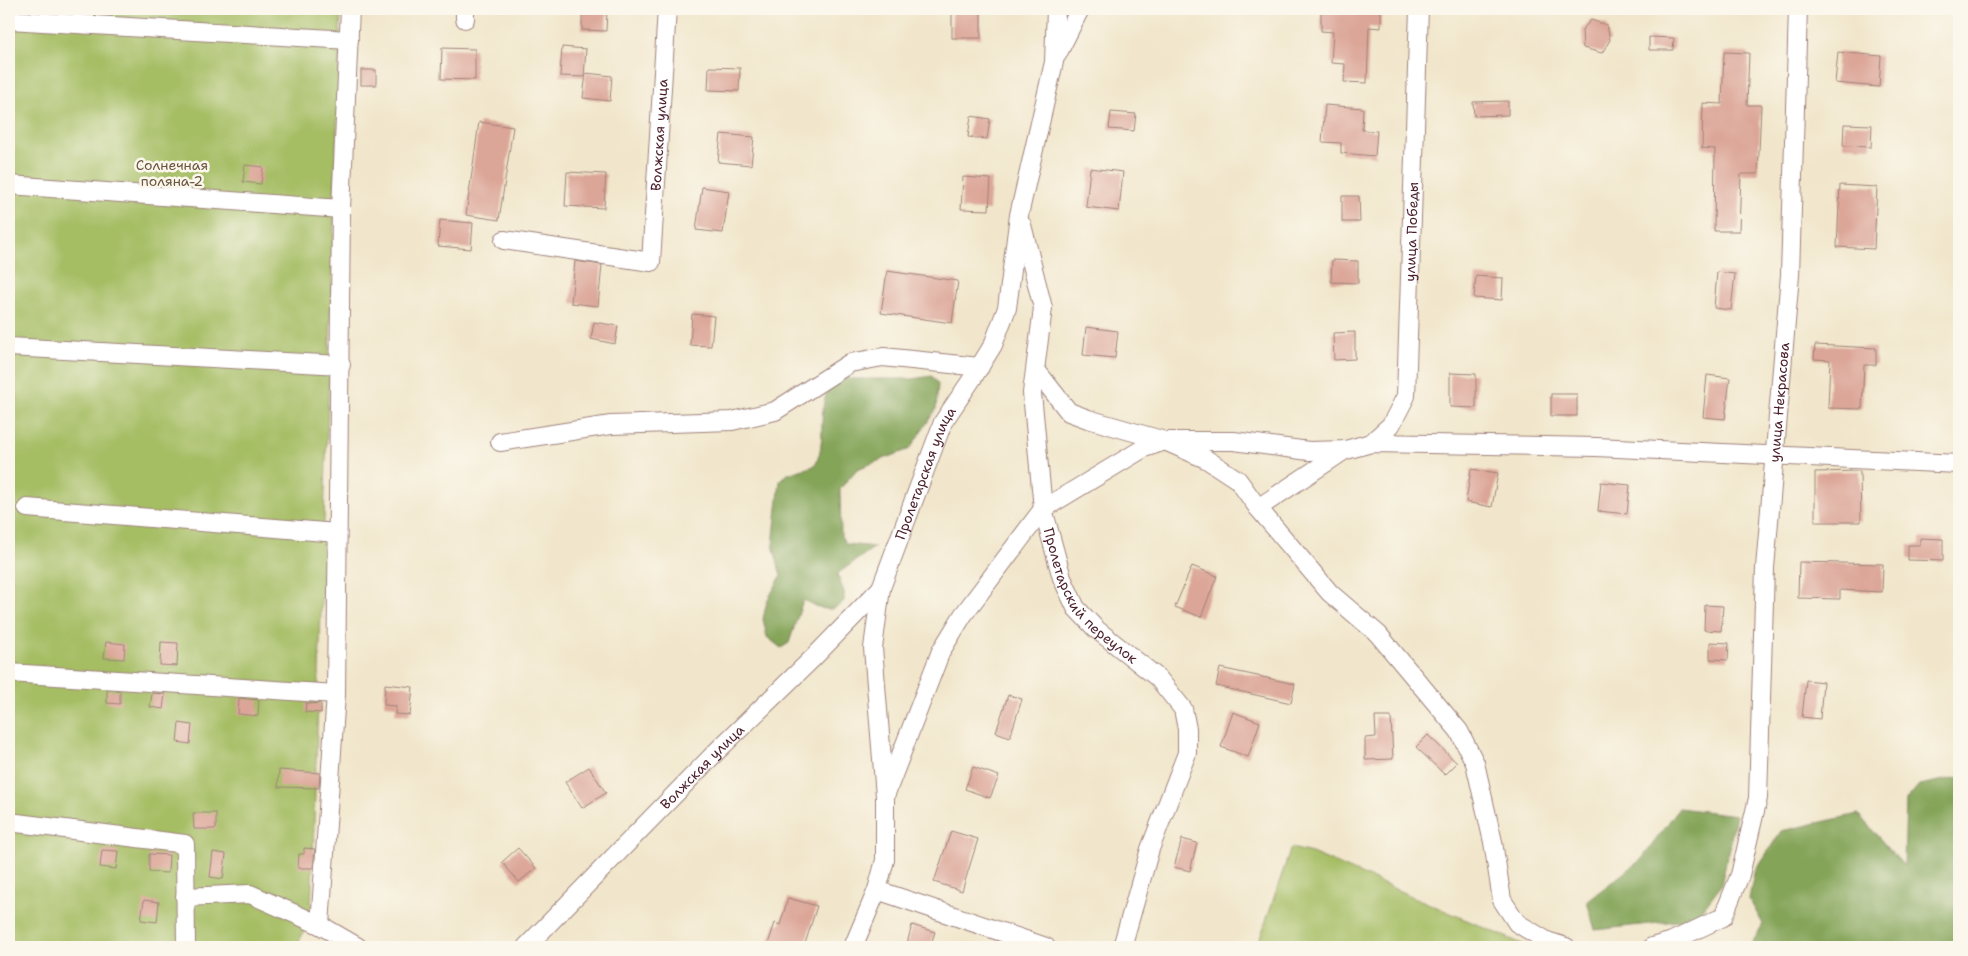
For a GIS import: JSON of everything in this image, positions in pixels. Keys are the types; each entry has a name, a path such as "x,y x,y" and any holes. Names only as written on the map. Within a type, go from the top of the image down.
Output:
{"street":[{"path":"320,925 336,694 342,209 350,9"},
{"name":"Волжская улица","path":"504,240 651,262 667,9"},
{"name":"Пролетарская улица","path":"853,947 877,890 885,860 885,796 873,648 881,588 943,422 993,344 1007,308 1020,215 1054,62 1056,9"},
{"path":"1054,62 1080,9"},
{"name":"улица Победы","path":"1371,443 1392,425 1406,396 1419,9"},
{"name":"улица Некрасова","path":"1652,947 1670,942 1723,917 1740,875 1758,798 1765,568 1790,275 1798,9"},
{"path":"9,20 350,40"},
{"path":"9,185 342,209"},
{"name":"Пролетарский переулок","path":"1020,215 1043,308 1032,393 1044,509 1062,578 1076,608 1096,629 1158,678 1183,709 1187,730 1187,753 1150,849 1122,947"},
{"path":"9,347 341,365"},
{"path":"500,442 611,425 732,421 775,412 850,363 883,357 980,367"},
{"path":"1036,370 1069,412 1165,441 1206,459 1238,480 1258,508 1330,594 1378,634 1459,730 1475,763 1493,842 1502,900 1516,923 1547,941 1566,947"},
{"path":"885,796 941,651 963,615 1044,509 1144,448 1165,441 1234,441 1309,451 1346,450 1371,443 1596,447 1959,464"},
{"path":"1258,508 1346,450"},
{"path":"27,508 337,533"},
{"name":"Волжская улица","path":"526,947 717,751 814,658 881,588"},
{"path":"9,673 336,694"},
{"path":"9,822 185,844 186,947"},
{"path":"877,890 1046,947"},
{"path":"185,897 250,894 320,925 358,947"}],"green space":[{"name":"Солнечная поляна-2","path":"9,9 341,9 311,914 297,947 9,947"},
{"path":"932,376 938,384 936,409 910,449 857,469 840,489 841,536 846,544 875,547 837,574 844,592 844,601 839,606 824,609 803,600 789,643 781,648 767,637 763,619 767,601 781,576 773,545 780,481 787,474 814,466 820,450 824,404 827,393 838,379 912,379"},
{"path":"1959,777 1959,947 1750,947 1763,924 1749,899 1754,873 1781,831 1858,814 1904,866 1906,800 1919,785"},
{"path":"1679,808 1736,815 1721,885 1695,919 1595,930 1587,901 1642,859"},
{"path":"1291,848 1312,853 1529,947 1257,947"}],"building":[{"path":"582,9 607,9 606,31 582,30"},
{"path":"952,9 981,9 981,38 952,38"},
{"path":"1321,9 1381,9 1381,28 1369,27 1367,83 1344,82 1345,64 1331,63 1333,32 1321,31"},
{"path":"1591,20 1607,25 1610,40 1602,53 1583,48 1582,30"},
{"path":"1649,37 1674,38 1673,50 1649,50"},
{"path":"562,47 586,49 584,77 560,76"},
{"path":"442,48 475,49 475,80 441,79"},
{"path":"1724,52 1749,53 1747,105 1761,105 1758,174 1741,174 1739,231 1714,231 1715,149 1702,148 1703,103 1722,104"},
{"path":"1838,52 1881,56 1879,87 1835,83"},
{"path":"709,67 740,68 739,91 708,90"},
{"path":"361,70 376,70 376,85 361,85"},
{"path":"586,73 612,76 610,101 583,98"},
{"path":"1508,101 1508,115 1474,116 1473,102"},
{"path":"1325,105 1363,108 1362,130 1377,131 1375,156 1341,153 1341,143 1322,142"},
{"path":"1111,112 1136,114 1134,131 1109,129"},
{"path":"971,116 990,119 987,139 968,137"},
{"path":"479,122 513,127 499,220 466,215"},
{"path":"1844,124 1872,125 1871,147 1843,146"},
{"path":"721,134 754,137 751,165 718,162"},
{"path":"245,165 263,167 261,184 243,182"},
{"path":"1090,168 1123,172 1119,211 1086,207"},
{"path":"567,172 606,174 604,208 565,206"},
{"path":"963,177 991,179 989,210 961,209"},
{"path":"1840,185 1877,187 1874,249 1837,247"},
{"path":"702,187 729,191 723,233 696,230"},
{"path":"1342,196 1359,196 1360,222 1342,222"},
{"path":"440,220 473,223 471,249 438,246"},
{"path":"1332,260 1358,261 1358,283 1331,282"},
{"path":"575,261 602,265 598,306 571,303"},
{"path":"887,271 958,281 952,323 881,313"},
{"path":"1717,272 1735,274 1731,310 1714,308"},
{"path":"1476,276 1503,278 1502,300 1474,298"},
{"path":"692,314 714,316 711,346 690,345"},
{"path":"594,322 618,326 615,344 591,339"},
{"path":"1086,327 1118,331 1115,358 1083,355"},
{"path":"1355,332 1355,359 1334,360 1333,333"},
{"path":"1815,345 1876,348 1876,365 1864,365 1862,409 1828,408 1830,360 1814,359"},
{"path":"1450,373 1476,374 1476,408 1450,407"},
{"path":"1707,375 1730,378 1725,419 1703,417"},
{"path":"1551,394 1577,394 1577,416 1551,416"},
{"path":"1471,469 1498,473 1492,507 1466,502"},
{"path":"1860,471 1861,522 1815,522 1815,472"},
{"path":"1601,482 1630,485 1627,514 1598,511"},
{"path":"1920,538 1943,539 1943,561 1908,560 1908,545 1920,545"},
{"path":"1799,562 1883,564 1882,592 1840,590 1840,599 1798,598"},
{"path":"1192,566 1217,576 1201,617 1175,607"},
{"path":"1705,605 1723,606 1721,631 1704,630"},
{"path":"106,642 125,644 124,659 104,658"},
{"path":"161,642 178,643 177,666 160,665"},
{"path":"1710,642 1729,643 1728,660 1710,659"},
{"path":"1220,668 1295,684 1291,703 1216,686"},
{"path":"1806,680 1823,682 1820,719 1802,717"},
{"path":"385,684 413,687 410,715 395,714 396,706 384,705"},
{"path":"107,690 120,691 120,704 107,703"},
{"path":"152,693 165,694 163,709 150,707"},
{"path":"1008,695 1022,699 1010,737 996,732"},
{"path":"239,698 259,700 258,716 238,714"},
{"path":"306,703 321,704 321,713 305,712"},
{"path":"1233,712 1260,722 1248,757 1221,747"},
{"path":"1375,717 1391,717 1393,759 1365,760 1365,738 1376,737"},
{"path":"179,723 192,725 190,744 177,742"},
{"path":"1428,735 1457,763 1445,775 1416,747"},
{"path":"589,767 606,793 582,808 565,782"},
{"path":"973,767 999,776 990,798 965,789"},
{"path":"279,770 320,773 319,788 278,787"},
{"path":"193,813 216,813 216,829 194,829"},
{"path":"951,831 978,839 962,891 934,882"},
{"path":"1182,839 1197,843 1190,871 1174,867"},
{"path":"304,848 315,849 313,868 298,868 299,854 304,854"},
{"path":"518,848 536,868 519,882 502,862"},
{"path":"102,850 118,851 116,869 100,867"},
{"path":"213,852 226,854 223,879 210,877"},
{"path":"149,854 169,855 168,873 149,872"},
{"path":"788,898 817,906 804,947 767,947 775,923 780,925"},
{"path":"144,900 159,902 157,922 141,920"},
{"path":"912,925 935,932 930,947 906,947"}]}
